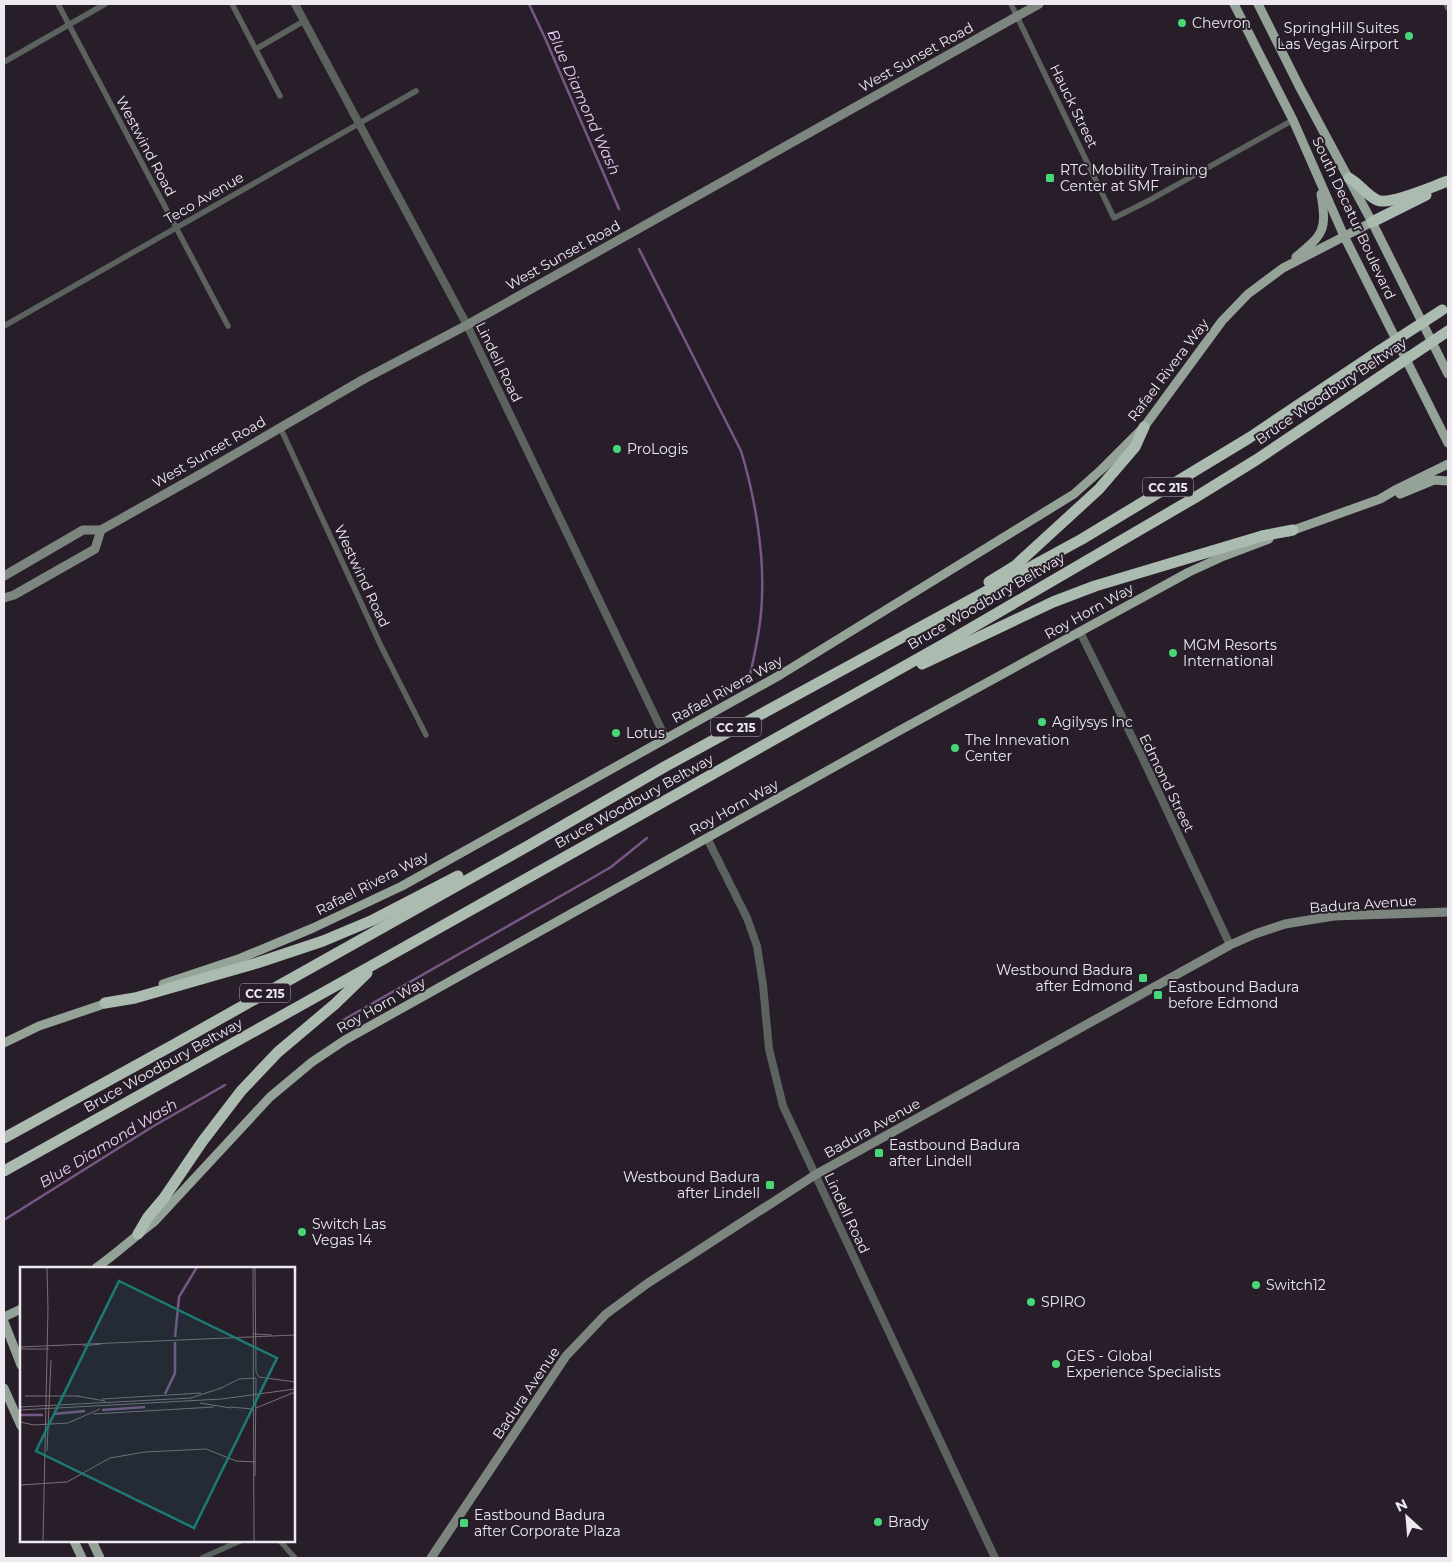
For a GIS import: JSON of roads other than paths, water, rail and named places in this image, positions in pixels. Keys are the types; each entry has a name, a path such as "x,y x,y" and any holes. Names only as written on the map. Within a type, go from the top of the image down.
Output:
{"highway":[{"path":"1349,178 1358,183 1373,198 1382,202 1395,200 1448,181"},
{"path":"1372,222 1423,197 1448,181"},
{"name":"Bruce Woodbury Beltway","path":"4,1138 526,847 666,766 1082,539 1223,453 1445,308"},
{"name":"Bruce Woodbury Beltway","path":"4,1171 380,962 944,644 1256,460 1448,331"},
{"path":"950,612 977,590 1015,566 1099,489 1130,453 1144,427"},
{"path":"849,696 1054,602 1095,586 1262,536 1293,530"},
{"path":"105,1003 135,998 257,963 323,941 373,920 494,858 526,847"},
{"path":"138,1234 202,1142 247,1084 278,1052 335,1004 380,962"}],"main road":[{"name":"West Sunset Road","path":"4,576 83,530 101,530 364,379 467,325 1039,4"},
{"name":"South Decatur Boulevard","path":"1234,4 1293,120 1344,236 1448,443"},
{"name":"South Decatur Boulevard","path":"1258,4 1299,86 1372,222 1448,374"},
{"path":"1283,268 1316,240 1322,230 1325,215 1318,178"},
{"name":"Rafael Rivera Way","path":"4,1042 39,1026 231,961 314,928 402,886 810,657 1074,494 1144,427 1222,321 1248,294 1283,268 1372,222"},
{"name":"Roy Horn Way","path":"97,1267 154,1222 270,1097 312,1062 345,1040 1189,572 1293,530 1380,499 1448,464"},
{"path":"1380,499 1392,498 1434,480 1448,481"},
{"path":"4,598 14,595 95,549 101,530"},
{"name":"Badura Avenue","path":"431,1558 566,1356 606,1314 648,1283 815,1175 1255,934 1285,924 1334,916 1448,912"},
{"path":"4,1317 20,1309"},
{"path":"4,1322 20,1362"},
{"path":"4,1388 20,1424"},
{"path":"74,1542 82,1558"},
{"path":"92,1542 100,1558"}],"street":[{"name":"Westwind Road","path":"58,4 228,326"},
{"path":"4,62 105,4"},
{"path":"232,4 280,96"},
{"name":"Lindell Road","path":"295,4 467,325 666,739"},
{"name":"Hauck Street","path":"1010,4 1114,218 1293,120"},
{"path":"1446,4 1448,8"},
{"path":"256,49 304,21"},
{"name":"Teco Avenue","path":"4,326 416,91"},
{"name":"Westwind Road","path":"280,427 381,646 426,735"},
{"name":"Edmond Street","path":"1080,632 1143,759 1230,946"},
{"name":"Lindell Road","path":"707,838 747,918 757,946 769,1049 782,1106 995,1558"},
{"path":"202,1558 238,1542"},
{"path":"281,1542 295,1558"}],"waterway":[{"name":"Blue Diamond Wash","path":"529,4 619,209"},
{"path":"639,249 741,451 746,467 760,541 762,578 760,625 750,675"},
{"path":"338,1023 611,867 647,838"},
{"name":"Blue Diamond Wash","path":"4,1220 152,1127 225,1085"}],"place":[{"name":"Chevron","path":"1182,23"},
{"name":"SpringHill Suites Las Vegas Airport","path":"1409,36"},
{"name":"RTC Mobility Training Center at SMF","path":"1050,178"},
{"name":"ProLogis","path":"617,449"},
{"name":"MGM Resorts International","path":"1173,653"},
{"name":"Agilysys Inc","path":"1042,722"},
{"name":"Lotus","path":"616,733"},
{"name":"The Innevation Center","path":"955,748"},
{"name":"Westbound Badura after Edmond","path":"1143,978"},
{"name":"Eastbound Badura before Edmond","path":"1158,995"},
{"name":"Eastbound Badura after Lindell","path":"879,1153"},
{"name":"Westbound Badura after Lindell","path":"770,1185"},
{"name":"Switch Las Vegas 14","path":"302,1232"},
{"name":"Switch12","path":"1256,1285"},
{"name":"SPIRO","path":"1031,1302"},
{"name":"GES - Global Experience Specialists","path":"1056,1364"},
{"name":"Brady","path":"878,1522"},
{"name":"Eastbound Badura after Corporate Plaza","path":"464,1523"}]}
